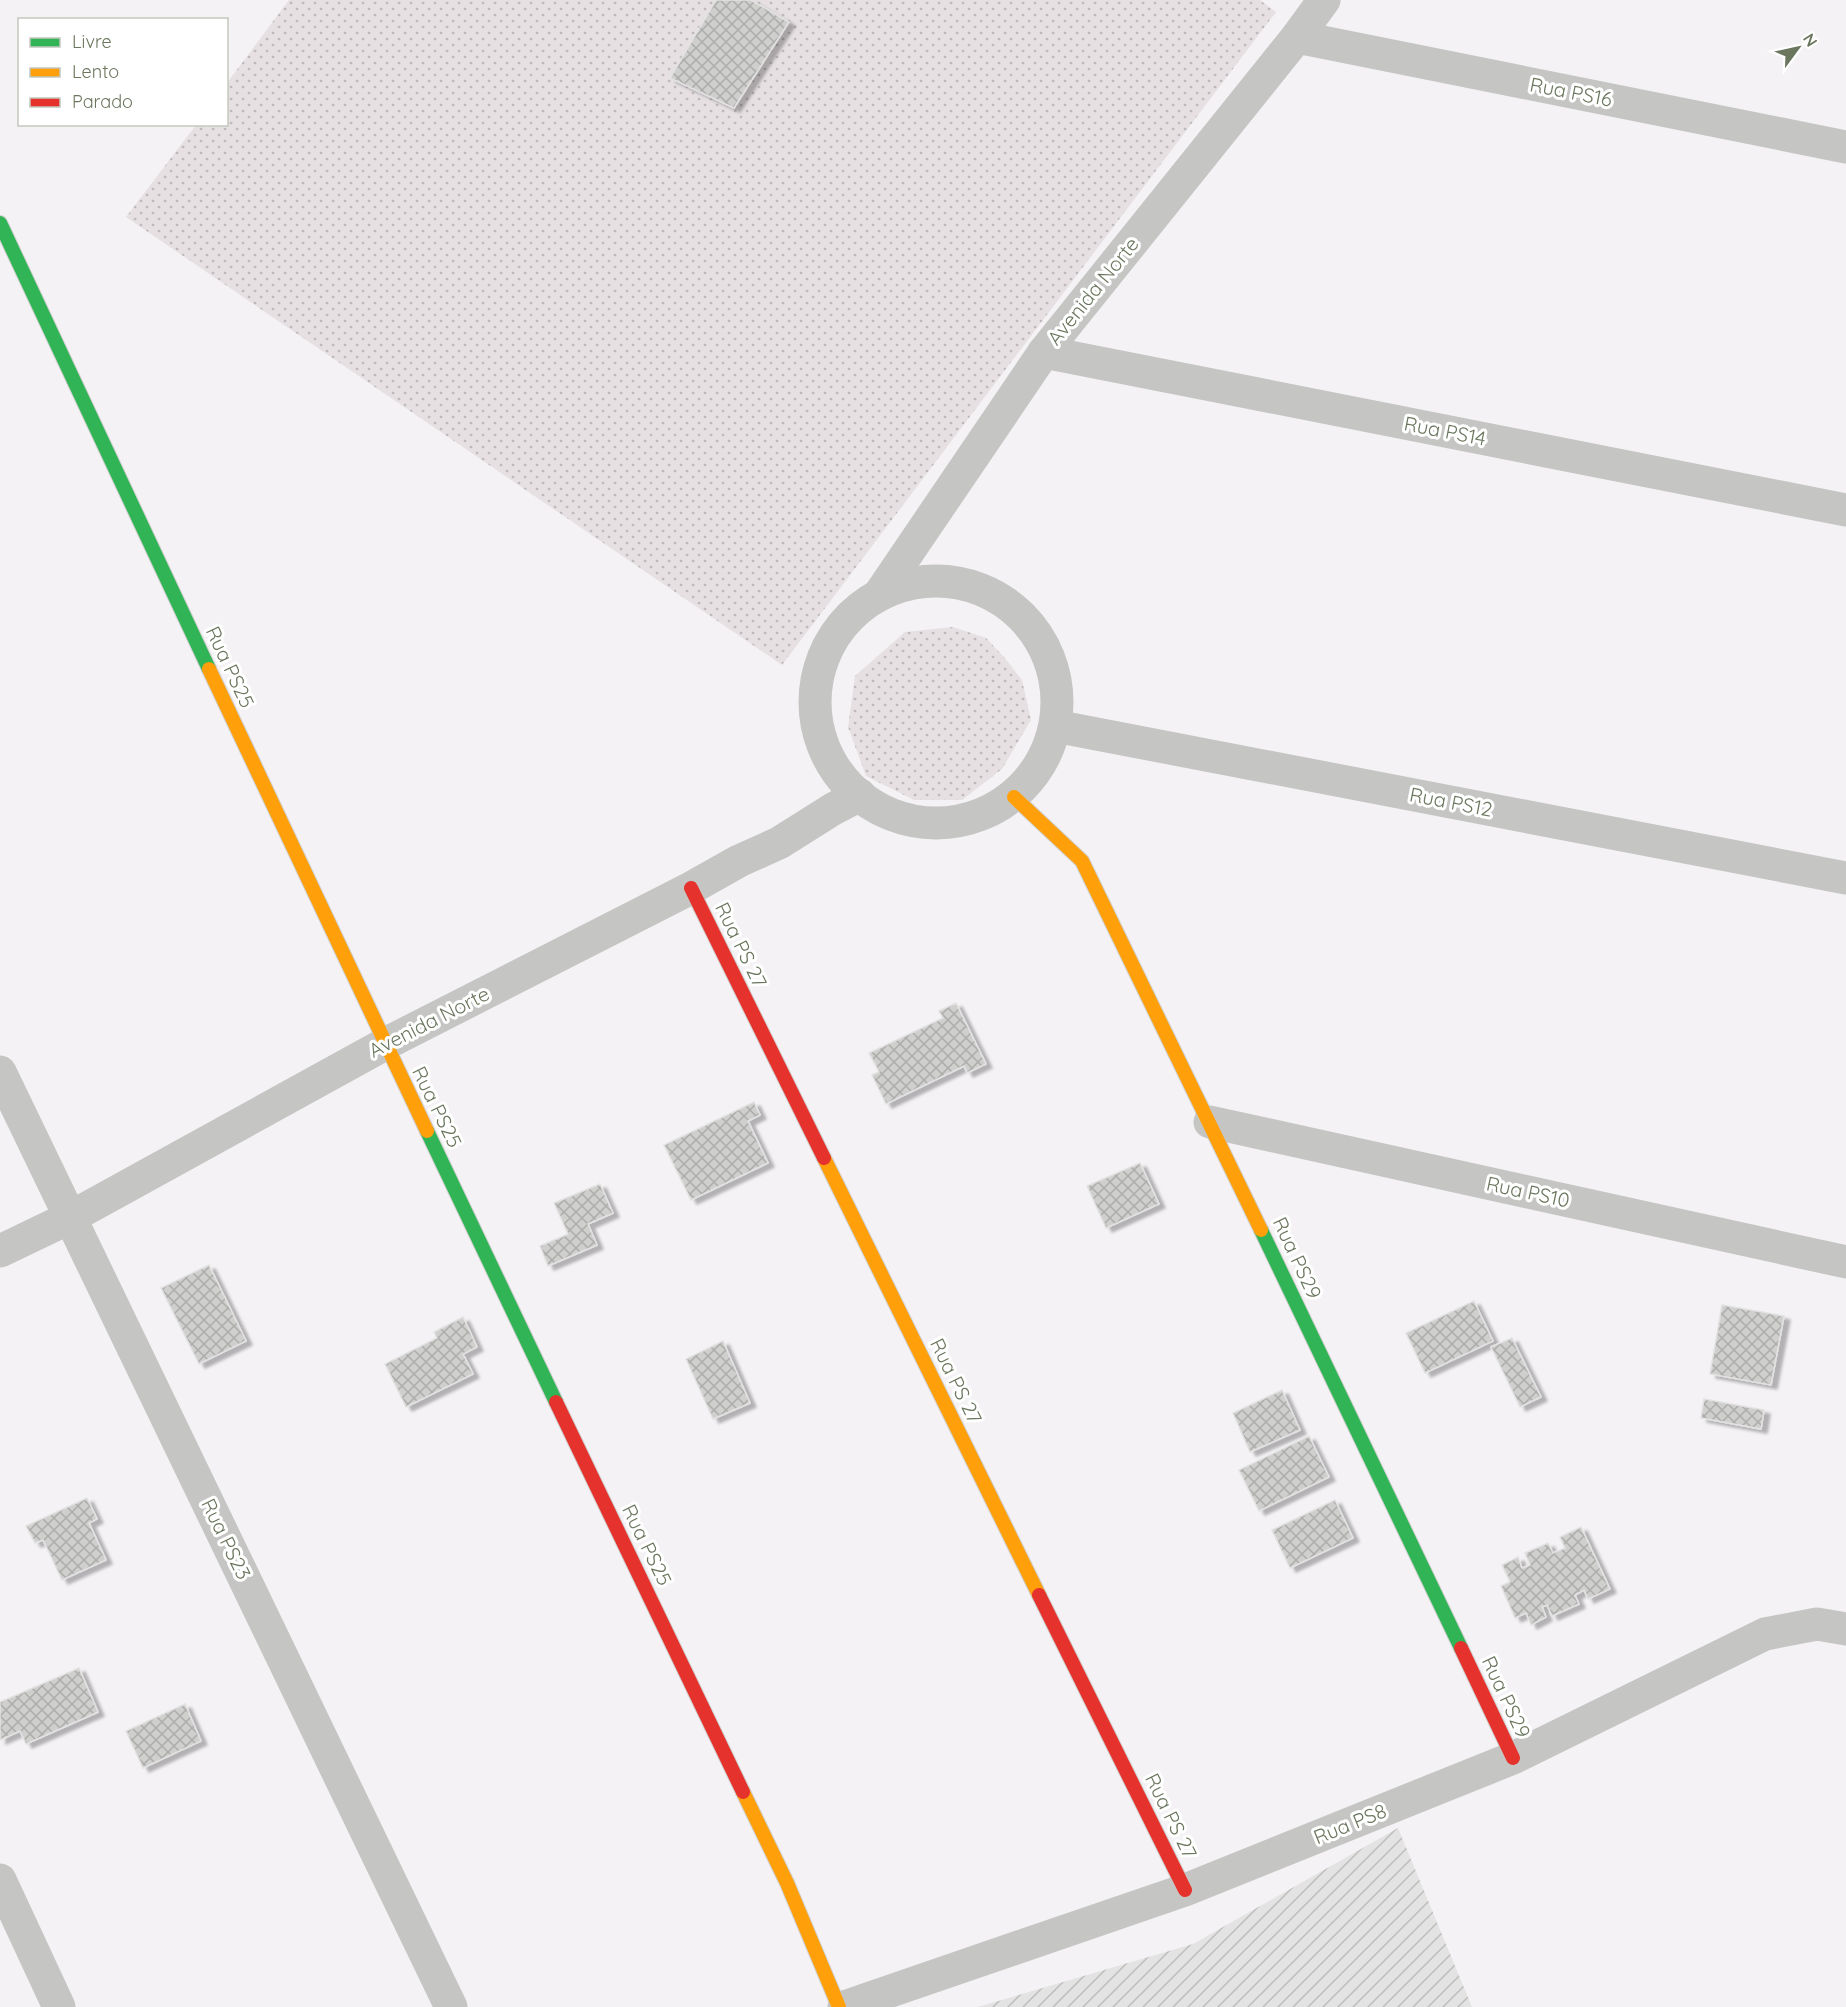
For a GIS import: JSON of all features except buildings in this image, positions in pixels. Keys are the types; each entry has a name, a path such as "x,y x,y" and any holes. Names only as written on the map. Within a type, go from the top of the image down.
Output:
{"street":[{"name":"Avenida Norte","path":"879,595 1044,351 1297,37 1324,0"},
{"name":"Rua PS16","path":"1297,37 1846,147"},
{"name":"Rua PS25","path":"0,223 385,1044 787,1883 839,2007"},
{"name":"Rua PS14","path":"1044,351 1846,510"},
{"path":"923,580 963,583 1000,599 1031,626 1051,661 1058,700 1055,726 1037,771 1014,796 983,815 949,823 913,822 879,810 848,787 826,754 815,717 816,678 830,642 854,612 879,595 923,580"},
{"name":"Rua PS12","path":"1055,726 1846,878"},
{"name":"Avenida Norte","path":"0,1251 71,1217 385,1044 691,888 739,861 779,843 860,795"},
{"name":"Rua PS29","path":"1014,796 1082,861 1210,1122 1513,1758"},
{"name":"Rua PS 27","path":"691,888 1185,1890"},
{"name":"Rua PS23","path":"0,1072 451,2007"},
{"name":"Rua PS10","path":"1210,1122 1846,1262"},
{"name":"Rua PS8","path":"844,2007 1185,1890 1513,1758 1765,1634 1817,1624 1846,1629"},
{"path":"0,1880 59,2007"}],"shaded area":[{"path":"289,0 1260,0 1276,12 782,665 126,217 195,126 228,126 228,82"},
{"path":"953,627 986,638 1004,657 1022,680 1031,720 1002,769 962,800 914,800 866,776 848,727 855,676 905,632"},
{"path":"1398,1828 1472,2007 978,2007 1193,1944"}],"traffic: fast":[{"path":"0,223 209,669"},
{"path":"427,1131 556,1402"},
{"path":"1261,1230 1461,1648"}],"traffic: slow":[{"path":"209,669 427,1131"},
{"path":"1014,797 1082,861 1261,1230"},
{"path":"824,1158 1039,1595"},
{"path":"743,1792 787,1883 839,2007"}],"traffic: jam":[{"path":"691,888 824,1158"},
{"path":"556,1402 743,1792"},
{"path":"1039,1595 1185,1890"},
{"path":"1461,1648 1513,1758"}]}
